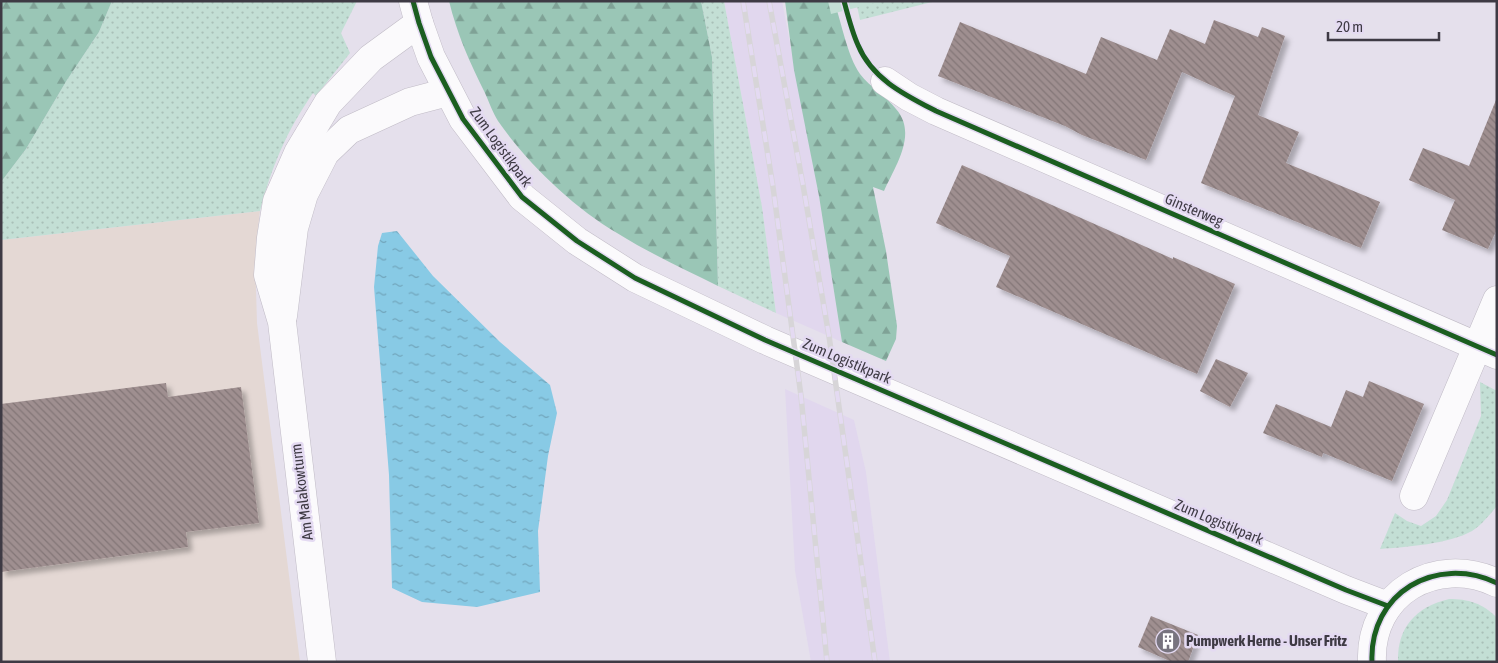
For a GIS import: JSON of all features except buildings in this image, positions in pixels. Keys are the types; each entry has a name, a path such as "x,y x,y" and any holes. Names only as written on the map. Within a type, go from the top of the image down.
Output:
{"street":[{"name":"Zum Logistikpark","path":"416,12 431,56 448,92 469,127 522,197 577,242 635,278 765,340 1346,590 1388,606"},
{"name":"Am Malakowturm","path":"322,662 282,322 268,275 271,238 277,201 298,152 328,103 416,12"},
{"name":"Ginsterweg","path":"885,81 909,97 936,111 1487,351"},
{"name":"Am Malakowturm","path":"282,322 294,228 304,194 325,153 349,130 410,102 448,92"},
{"path":"1414,496 1487,351 1497,300"},
{"path":"1372,662 1372,650 1377,627 1388,606 1403,591 1421,580 1441,573 1463,572 1484,577 1497,583"}],"shaded area":[{"path":"724,1 782,1 819,196 842,342 776,313 762,207"},
{"path":"260,211 255,256 257,323 300,662 1,662 1,240"},
{"path":"785,389 854,420 866,472 890,662 811,662 795,571"}],"green space":[{"path":"1,1 112,1 99,32 67,80 26,149 1,182"},
{"path":"112,1 357,1 341,33 350,53 316,96 313,93 303,107 275,164 260,211 1,240 1,182 26,149 67,80 99,32"},
{"path":"449,1 701,1 712,57 718,286 667,261 600,222 568,197 537,168 496,118 464,48"},
{"path":"701,1 724,1 762,207 776,313 718,286 712,57"},
{"path":"785,1 834,1 855,66 864,79 896,109 905,129 902,150 884,191 873,187 886,251 897,326 896,339 886,361 842,342 819,196 794,70"},
{"path":"828,1 883,1 831,14"},
{"path":"856,1 936,1 860,20"},
{"path":"1480,382 1497,391 1497,506 1479,526 1463,535 1427,544 1380,549 1395,513 1407,521 1421,526 1436,516 1447,500 1481,416"},
{"path":"1449,599 1463,600 1481,605 1497,618 1497,662 1398,662 1401,639 1411,620 1427,607"}],"water":[{"path":"397,231 433,276 500,342 550,385 557,413 548,456 538,531 540,592 477,607 422,602 392,588 389,475 374,287 378,246 382,233"}],"railway":[{"path":"743,1 773,187 801,396 827,662"},
{"path":"769,1 829,336 875,662"}],"cycle path":[{"path":"413,1 431,57 463,119 522,197 577,241 635,278 765,340 1346,590 1388,606"},
{"path":"844,1 854,35 864,57 881,77 913,99 936,111 1497,355"},
{"path":"1372,662 1374,638 1382,616 1394,599 1410,586 1430,577 1451,573 1474,575 1497,583"}],"place":[{"name":"Pumpwerk Herne - Unser Fritz","path":"1168,641"}]}
